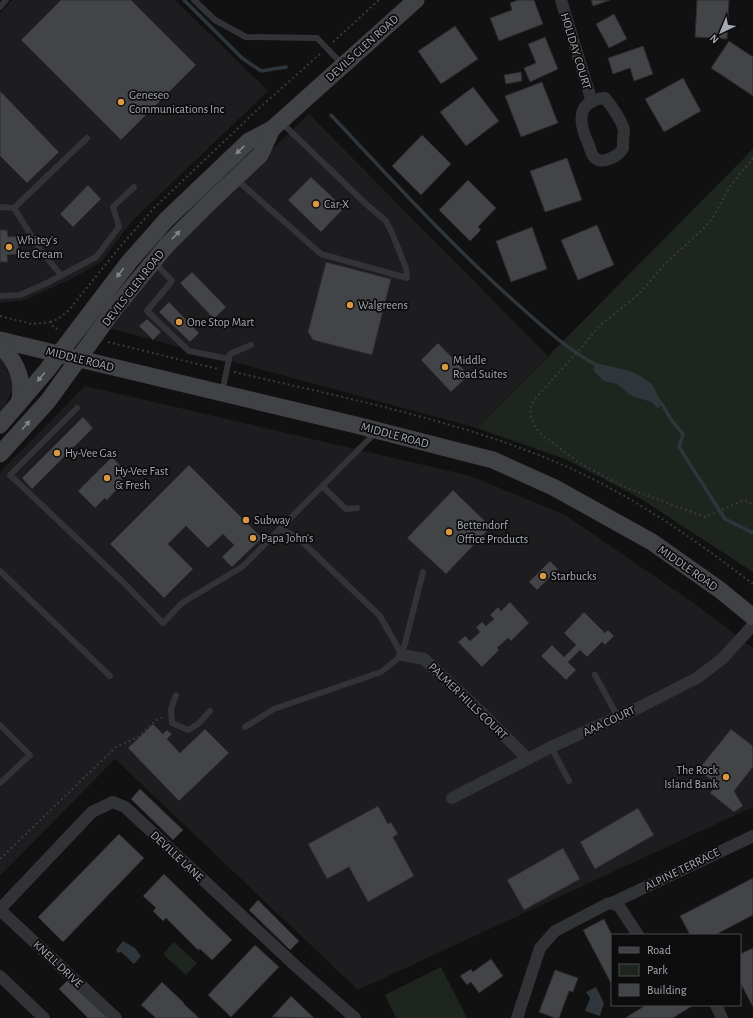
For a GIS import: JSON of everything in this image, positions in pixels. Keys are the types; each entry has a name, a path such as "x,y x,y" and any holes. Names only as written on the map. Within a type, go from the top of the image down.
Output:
{"main road":[{"name":"DEVILS GLEN ROAD","path":"0,454 48,401 79,359 115,308 147,255 188,198 249,141 276,125 416,0"},
{"name":"DEVILS GLEN ROAD","path":"0,424 43,375 113,283 187,224 260,155 276,125"},
{"name":"MIDDLE ROAD","path":"0,340 377,430 493,460 555,488 652,542 720,590 753,617"},
{"path":"0,344 16,366 21,378 21,394 19,403"}],"street":[{"name":"HOLIDAY COURT","path":"561,0 592,102"},
{"name":"HOLIDAY COURT","path":"605,98 612,106 624,130 623,148 618,154 610,159 599,160 594,158 582,131 580,116 586,106 592,102 596,99 605,98"},
{"name":"AAA COURT","path":"452,798 551,747 618,717 697,678 722,659 753,625"},
{"name":"PALMER HILLS COURT","path":"402,655 424,659 528,759"},
{"name":"DEVILLE LANE","path":"0,910 92,812 113,802 125,807 299,969 355,1018"},
{"name":"ALPINE TERRACE","path":"517,1018 540,948 555,931 607,904 612,903 753,836"},
{"path":"612,903 619,906 637,934"},
{"name":"KNELL DRIVE","path":"0,910 116,1018"},
{"path":"0,976 44,1018"},
{"path":"716,1006 722,1018"}],"lane":[{"path":"0,6 6,0"},
{"path":"194,0 216,20 246,37 318,38 343,65"},
{"path":"235,178 321,254 407,278 406,268 386,221 276,125"},
{"path":"0,207 14,208 87,138"},
{"path":"0,296 20,295 96,257 119,228 113,207 134,187"},
{"path":"14,208 41,251 61,275"},
{"path":"147,255 172,282 147,311 189,351 229,359"},
{"path":"222,393 230,354 251,345"},
{"path":"77,408 10,475 118,577 163,623 182,603 242,567 377,430"},
{"path":"322,486 346,508 357,508"},
{"path":"280,529 296,537 380,616 402,655"},
{"path":"0,571 110,676"},
{"path":"245,727 274,708 381,672 402,655 423,572"},
{"path":"595,675 618,717"},
{"path":"176,695 171,708 172,722 188,730 198,724 210,711"},
{"path":"0,725 30,755 0,783"},
{"path":"551,747 570,781"}],"path":[{"path":"753,158 731,185 712,219 666,263 638,295 600,325 534,400 530,408 535,427 541,434 582,464 627,488 705,517 742,501 746,501 753,505"},
{"path":"0,859 116,746 138,737 154,721 172,713"}],"shaded area":[{"path":"12,0 175,0 268,91 133,220 101,262 73,278 25,300 0,303 0,13"},
{"path":"309,114 548,356 477,428 109,328 167,250"},
{"path":"0,358 15,384 0,416"},
{"path":"596,363 630,371 642,377 652,384 662,404 658,408 651,402 630,395 617,384 604,381 593,370"},
{"path":"85,386 471,476 565,515 698,606 753,648 753,807 358,990 115,759 0,876 0,472"},
{"path":"123,941 135,948 141,956 134,964 121,952 118,953 116,950"},
{"path":"596,987 604,1003 600,1016 585,1011 590,998 586,992"}],"green space":[{"path":"753,149 753,572 638,497 565,459 477,428"},
{"path":"174,942 197,963 186,975 163,954"},
{"path":"441,967 467,1018 396,1018 385,995"}],"building":[{"name":"Geneseo Communications Inc","path":"61,0 131,0 196,65 121,140 21,40"},
{"path":"518,0 534,0 543,24 499,41 490,18 512,10 510,3"},
{"path":"591,0 610,0 593,6"},
{"path":"697,0 729,0 727,39 695,37"},
{"path":"614,14 627,39 609,48 596,24"},
{"path":"455,26 478,59 441,84 418,51"},
{"path":"545,37 558,69 530,82 524,68 536,63 528,44"},
{"path":"729,41 753,57 753,96 711,68"},
{"path":"643,46 653,74 634,81 630,68 613,74 608,58"},
{"path":"521,72 522,81 506,84 504,75"},
{"path":"683,78 701,111 664,132 645,99"},
{"path":"542,82 558,123 521,137 505,96"},
{"path":"473,87 499,121 466,146 440,112"},
{"path":"0,91 59,152 27,183 0,156"},
{"path":"422,135 451,164 421,195 392,166"},
{"path":"567,158 582,200 545,212 530,171"},
{"name":"Car-X","path":"311,177 344,208 321,232 288,200"},
{"path":"468,180 496,208 478,227 481,230 470,241 439,210"},
{"path":"88,185 101,199 73,227 60,214"},
{"path":"597,225 614,265 578,280 561,240"},
{"path":"532,227 547,269 511,282 496,241"},
{"name":"Whitey's Ice Cream","path":"0,230 7,230 8,237 18,236 19,254 7,255 8,262 0,262"},
{"name":"Walgreens","path":"326,262 391,279 372,355 313,340 308,332"},
{"path":"192,272 226,307 214,319 180,283"},
{"name":"One Stop Mart","path":"169,302 199,333 190,342 159,312"},
{"path":"147,319 161,332 153,340 139,326"},
{"name":"Middle Road Suites","path":"438,343 469,375 451,392 421,360"},
{"name":"Hy-Vee Gas","path":"83,417 93,428 32,489 22,478"},
{"name":"Hy-Vee Fast & Fresh","path":"112,457 128,474 119,483 121,485 107,500 105,498 95,508 78,491"},
{"path":"189,465 262,538 232,567 222,557 234,545 223,534 208,548 186,526 168,544 193,569 164,598 110,544"},
{"name":"Bettendorf Office Products","path":"453,490 491,527 446,574 407,538"},
{"name":"Starbucks","path":"550,561 558,569 537,590 529,582"},
{"path":"510,602 529,623 511,641 508,638 497,648 499,650 482,667 458,642 465,636 470,641 480,632 476,627 482,622 486,626 494,619 490,615 498,607 501,611"},
{"path":"584,612 605,633 608,630 614,636 605,645 602,642 587,657 580,650 568,662 576,670 566,680 541,656 552,645 564,657 576,645 564,633"},
{"path":"153,724 163,734 167,730 172,734 167,739 180,753 205,729 229,753 179,801 128,748"},
{"name":"The Rock Island Bank","path":"731,729 753,746 753,767 734,791 743,806 734,812 710,793 717,784 698,770"},
{"path":"140,789 183,830 173,840 131,799"},
{"path":"378,806 388,824 391,822 398,834 393,837 414,876 368,902 349,867 327,879 308,844"},
{"path":"638,808 654,835 595,869 580,842"},
{"path":"119,834 144,858 63,942 38,917"},
{"path":"563,848 580,879 524,910 507,880"},
{"path":"164,874 232,940 212,960 200,949 198,950 166,918 163,921 153,911 156,908 143,896"},
{"path":"753,878 753,915 717,934 689,934 680,916"},
{"path":"258,900 299,941 290,950 249,910"},
{"path":"604,919 612,934 611,983 583,930"},
{"path":"255,945 279,967 231,1017 208,995"},
{"path":"753,948 753,1007 741,984 741,954"},
{"path":"491,959 503,976 479,993 471,982 467,985 460,976 471,969 473,972"},
{"path":"555,970 578,978 573,992 569,991 559,1018 539,1012"},
{"path":"68,980 108,1018 88,1018 59,989"},
{"path":"162,982 199,1018 156,1018 141,1005"},
{"path":"291,996 314,1018 272,1017"},
{"path":"644,1006 692,1006 673,1018 625,1018"}],"waterway":[{"path":"184,0 242,58 261,71 286,67"},
{"path":"331,115 421,210 490,279 554,336 575,352 598,366"},
{"path":"658,401 662,404 672,421 683,434 679,447 725,519 753,533"}],"place":[{"name":"Geneseo Communications Inc","path":"121,102"},
{"name":"Car-X","path":"316,204"},
{"name":"Whitey's Ice Cream","path":"9,247"},
{"name":"Walgreens","path":"350,305"},
{"name":"One Stop Mart","path":"179,322"},
{"name":"Middle Road Suites","path":"445,367"},
{"name":"Hy-Vee Gas","path":"57,453"},
{"name":"Hy-Vee Fast & Fresh","path":"107,478"},
{"name":"Subway","path":"246,520"},
{"name":"Bettendorf Office Products","path":"449,532"},
{"name":"Papa John's","path":"253,538"},
{"name":"Starbucks","path":"543,576"},
{"name":"The Rock Island Bank","path":"726,777"}]}
